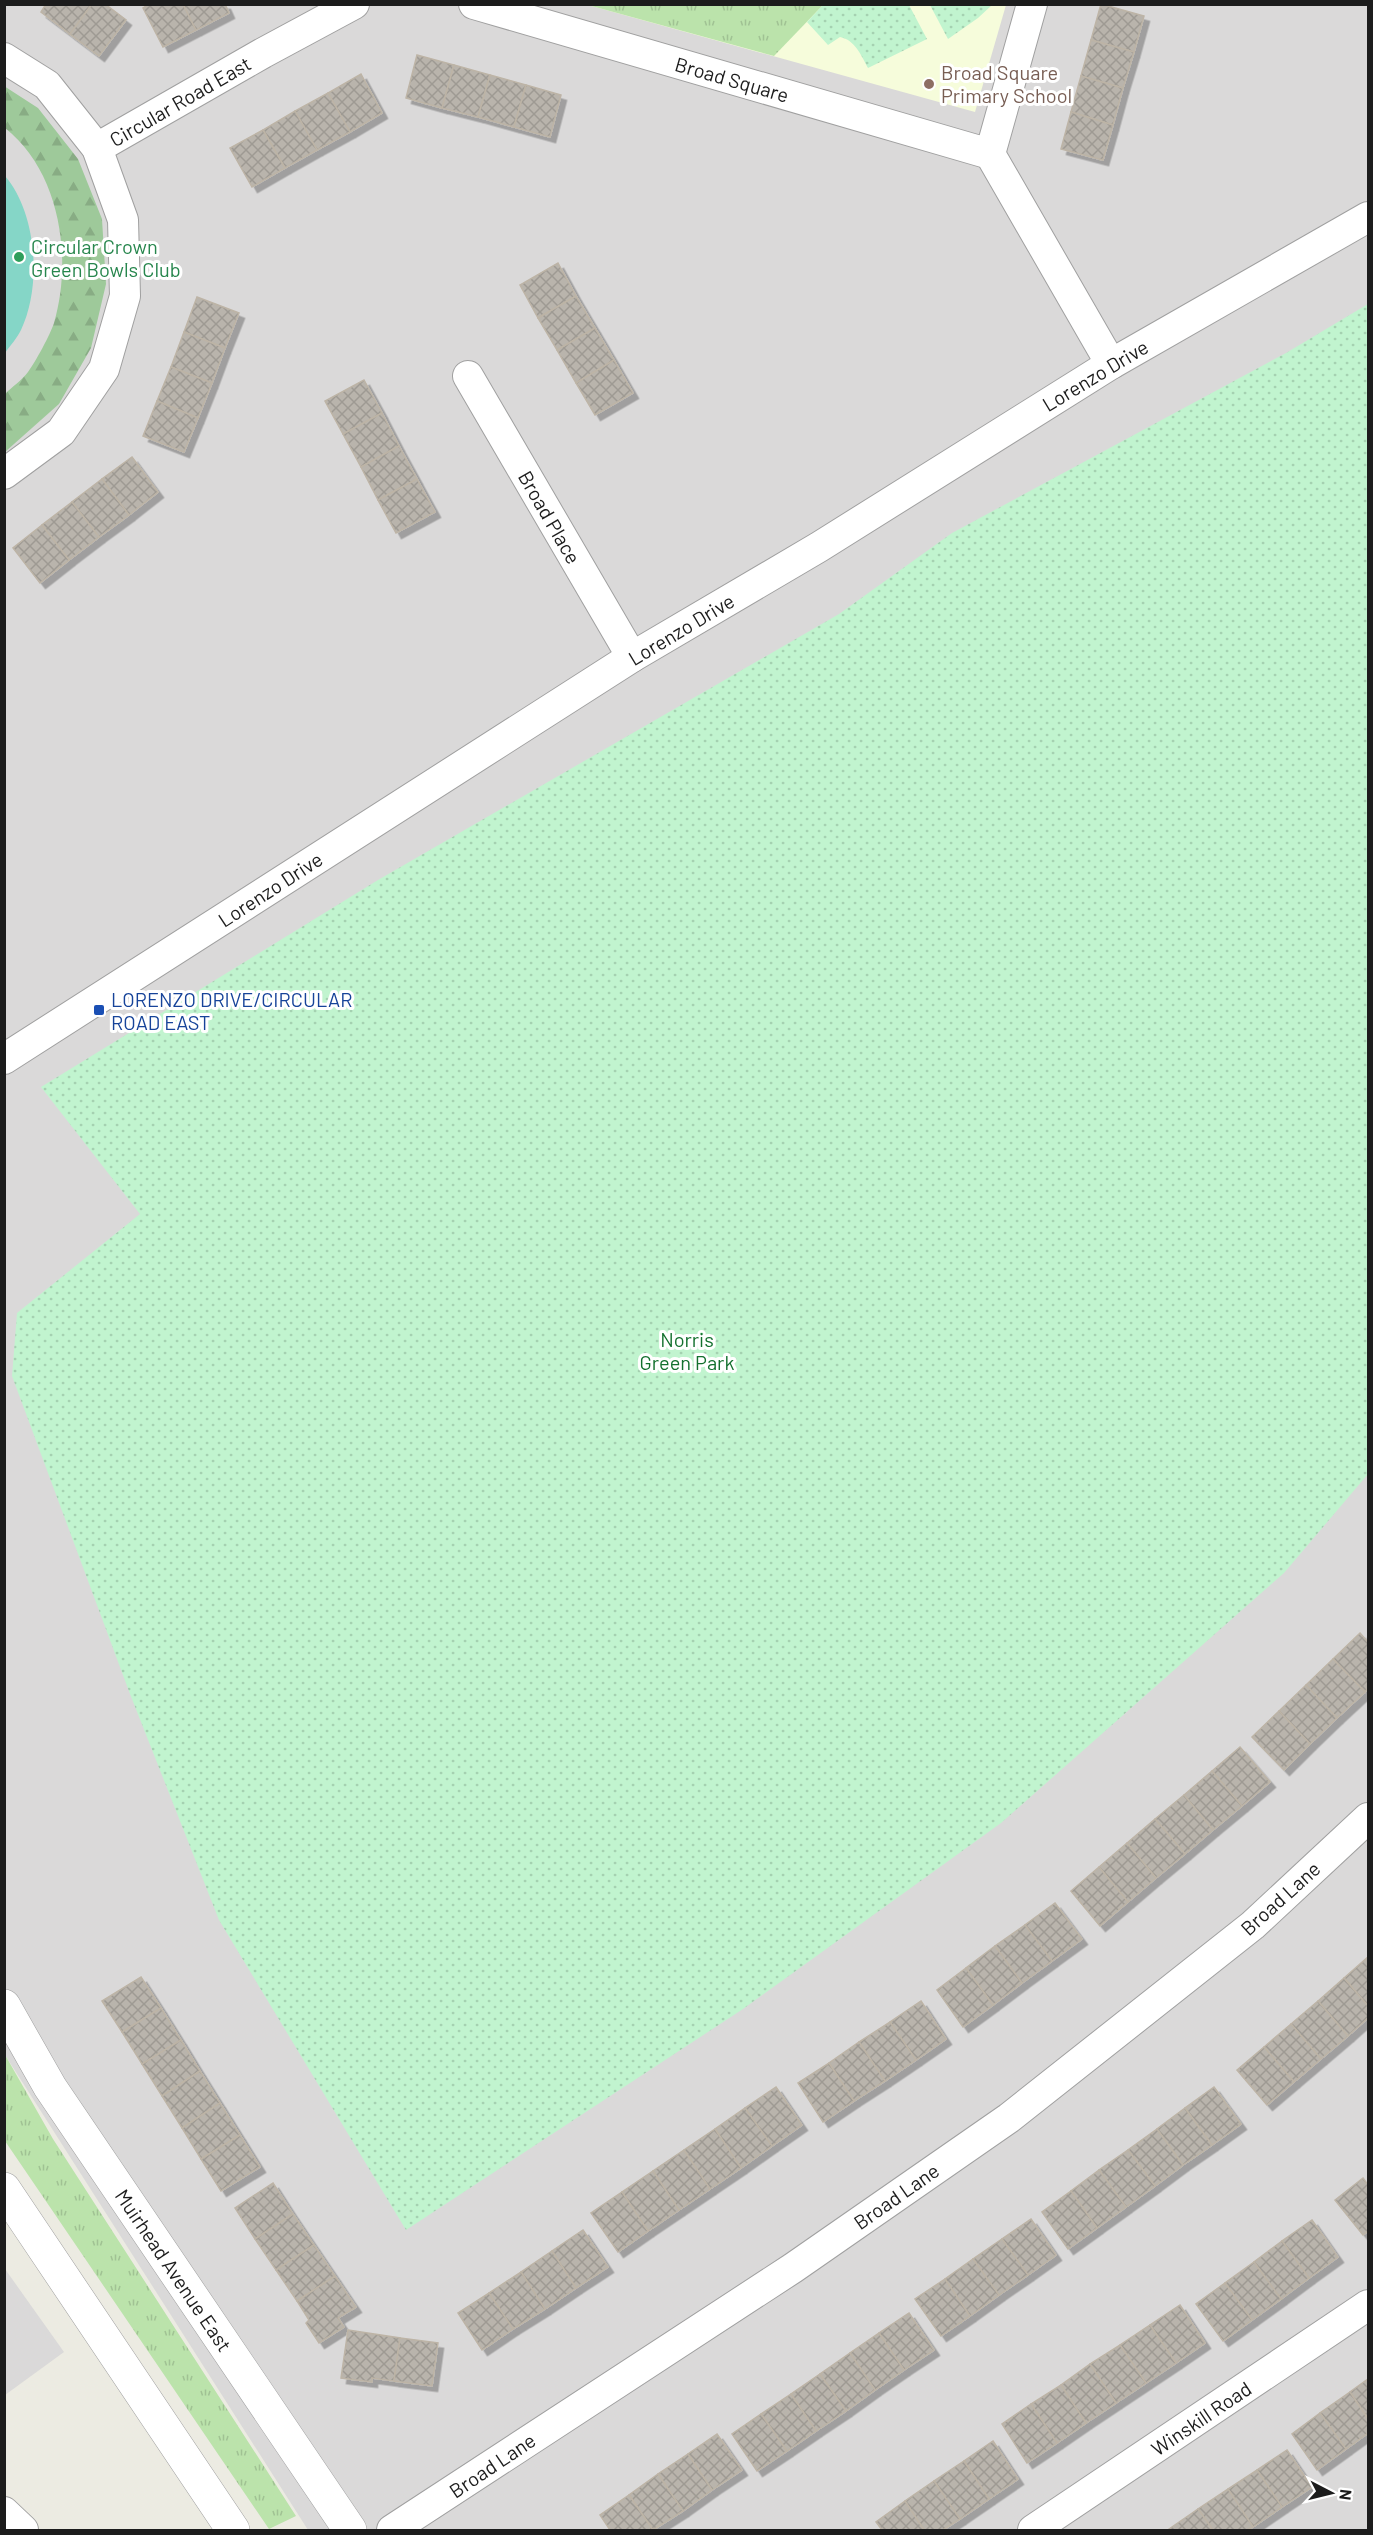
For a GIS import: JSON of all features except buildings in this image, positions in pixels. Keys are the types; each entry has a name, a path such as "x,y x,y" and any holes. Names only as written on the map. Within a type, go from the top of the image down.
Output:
{"street":[{"name":"Circular Road East","path":"97,148 354,4"},
{"name":"Broad Square","path":"474,4 990,154"},
{"path":"1032,4 990,154 1111,364"},
{"name":"Circular Road East","path":"4,58 47,85 97,148 123,220 125,296 104,369 61,432 4,474"},
{"name":"Lorenzo Drive","path":"4,1059 632,657 819,547 1111,364 1368,217"},
{"name":"Broad Place","path":"468,376 632,657"},
{"name":"Broad Lane","path":"392,2530 793,2268 1009,2118 1253,1925 1368,1818"},
{"name":"Muirhead Avenue East","path":"4,2006 50,2087 350,2530"},
{"path":"4,2189 233,2530"},
{"name":"Winskill Road","path":"1033,2530 1368,2305"},
{"path":"4,2512 23,2530"}],"shaded area":[{"path":"5,5 1368,5 1368,2530 308,2530 5,2055"},
{"name":"Broad Square Primary School","path":"588,5 1006,5 975,112"},
{"name":"Circular Crown Green Bowls Club","path":"5,176 16,191 24,209 30,229 34,272 28,312 19,333 5,353"},
{"path":"5,2269 64,2352 4,2395"}],"green space":[{"path":"588,5 823,5 774,56"},
{"path":"823,5 909,5 927,39 868,68 850,41 840,37 828,45 807,22"},
{"path":"930,5 992,5 948,39"},
{"path":"4,86 38,108 78,159 102,219 106,284 91,348 59,404 5,452 5,394 28,372 49,334 60,298 62,271 57,217 50,191 39,167 24,146 5,128"},
{"name":"Norris Green Park","path":"1368,304 1368,1474 1284,1573 1001,1823 743,2009 406,2230 219,1920 130,1694 12,1376 17,1313 140,1214 41,1087 378,880 839,614 952,533 1286,353"},
{"path":"4,2053 53,2139 296,2516 269,2529 5,2141"}],"place":[{"name":"Broad Square Primary School","path":"929,84"},
{"name":"Circular Crown Green Bowls Club","path":"19,257"},
{"name":"LORENZO DRIVE/CIRCULAR ROAD EAST","path":"99,1010"}]}
